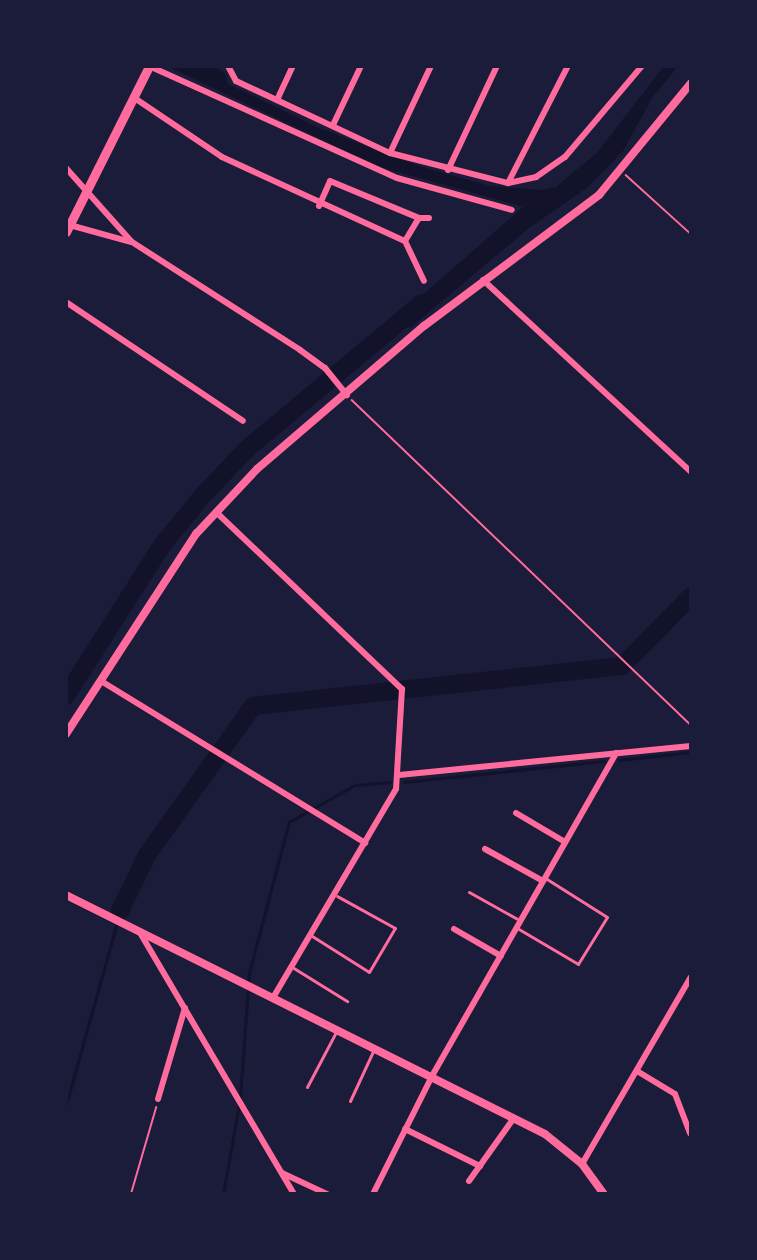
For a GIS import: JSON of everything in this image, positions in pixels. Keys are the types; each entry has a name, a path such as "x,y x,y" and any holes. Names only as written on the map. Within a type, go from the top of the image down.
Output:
{"main road":[{"path":"67,227 149,66"}],"street":[{"path":"149,66 397,178 512,210"},
{"path":"228,66 236,81 390,153 448,170 508,183 537,177 565,157 642,66"},
{"path":"277,100 293,66"},
{"path":"333,125 361,66"},
{"path":"390,153 431,66"},
{"path":"448,170 497,66"},
{"path":"508,183 568,66"},
{"path":"66,734 216,512 257,469 483,280 599,195 691,84"},
{"path":"133,97 222,157 319,206 405,241 424,281"},
{"path":"66,168 132,242 327,370 347,395"},
{"path":"319,206 330,181 418,218 429,218"},
{"path":"405,241 418,218"},
{"path":"67,227 132,242"},
{"path":"483,280 691,472"},
{"path":"66,302 243,421"},
{"path":"216,512 402,689 399,775 337,896 274,996"},
{"path":"101,681 365,843"},
{"path":"399,775 691,746"},
{"path":"373,1194 432,1076 616,753"},
{"path":"516,813 566,842"},
{"path":"485,849 544,880"},
{"path":"66,895 274,996 514,1118 564,1146 582,1164 604,1194"},
{"path":"454,928 501,956"},
{"path":"138,929 294,1194"},
{"path":"582,1164 691,977"},
{"path":"158,1099 185,1008"},
{"path":"637,1071 675,1094 690,1133"},
{"path":"469,1181 514,1118"},
{"path":"405,1129 480,1166"},
{"path":"282,1173 327,1194"}],"lane":[{"path":"517,928 578,964 607,917 544,880"},
{"path":"469,892 520,921"},
{"path":"312,936 369,972 395,928 337,896"},
{"path":"292,967 348,1001"},
{"path":"307,1087 338,1029"},
{"path":"350,1101 375,1047"}],"path":[{"path":"621,170 691,234"},
{"path":"347,395 623,657 691,725"},
{"path":"131,1194 158,1099"}],"shaded area":[{"path":"167,66 211,66 224,72 228,84 319,128 422,167 490,186 542,190 556,187 597,153 664,66 678,66 652,98 623,151 588,187 529,228 410,328 401,314 523,207 380,167"}],"waterway":[{"path":"66,696 163,544 204,494 248,448 422,303"},
{"path":"120,911 147,855 253,706 622,666 691,596"},
{"path":"619,760 691,752"},
{"path":"404,782 604,761"},
{"path":"240,1098 249,973 289,822 355,785 390,782"},
{"path":"66,1105 120,911"},
{"path":"223,1194 239,1104"}]}
